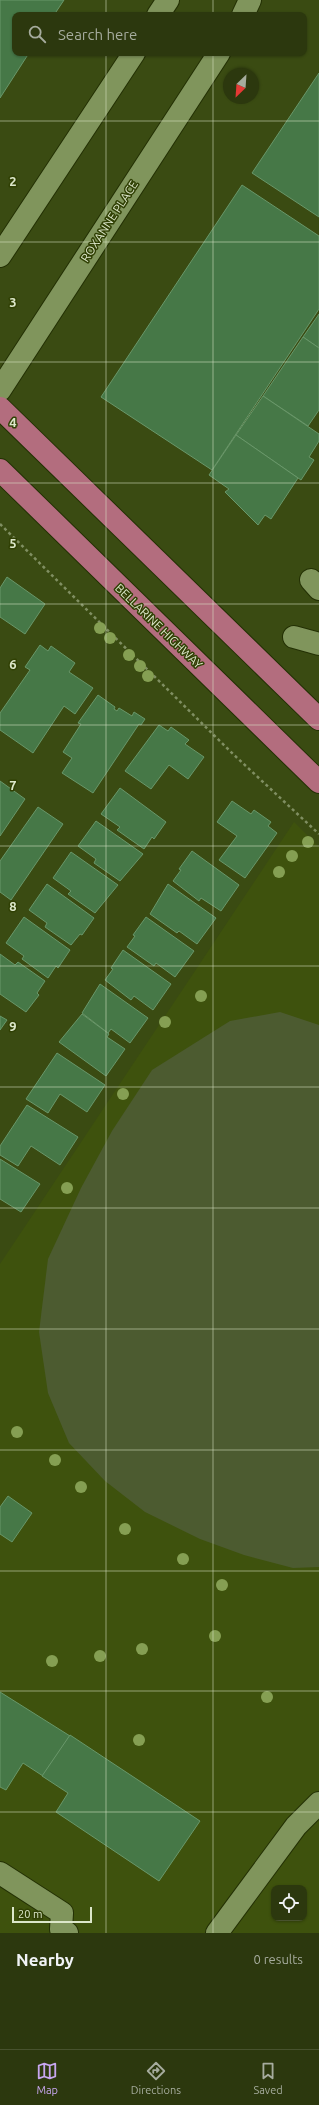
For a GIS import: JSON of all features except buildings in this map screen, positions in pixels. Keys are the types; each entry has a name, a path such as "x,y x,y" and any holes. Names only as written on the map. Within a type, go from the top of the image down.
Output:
{"highway":[{"path":"0,408 319,719"},
{"name":"BELLARINE HIGHWAY","path":"0,470 319,782"}],"street":[{"path":"160,12 168,0"},
{"path":"244,12 250,0"},
{"path":"0,256 132,56"},
{"name":"ROXANNE PLACE","path":"0,390 216,56"},
{"path":"294,637 319,644"},
{"path":"217,1933 296,1826 319,1803"},
{"path":"0,1873 62,1913 61,1929 67,1933"}],"path":[{"path":"0,524 233,754 319,834"}],"shaded area":[{"path":"294,822 319,847 319,1933 0,1933 0,1264"},
{"path":"280,1012 319,1025 319,1567 293,1568 244,1555 200,1539 145,1512 105,1481 69,1443 48,1393 39,1332 48,1259 81,1188 112,1131 152,1070 230,1021"}]}
